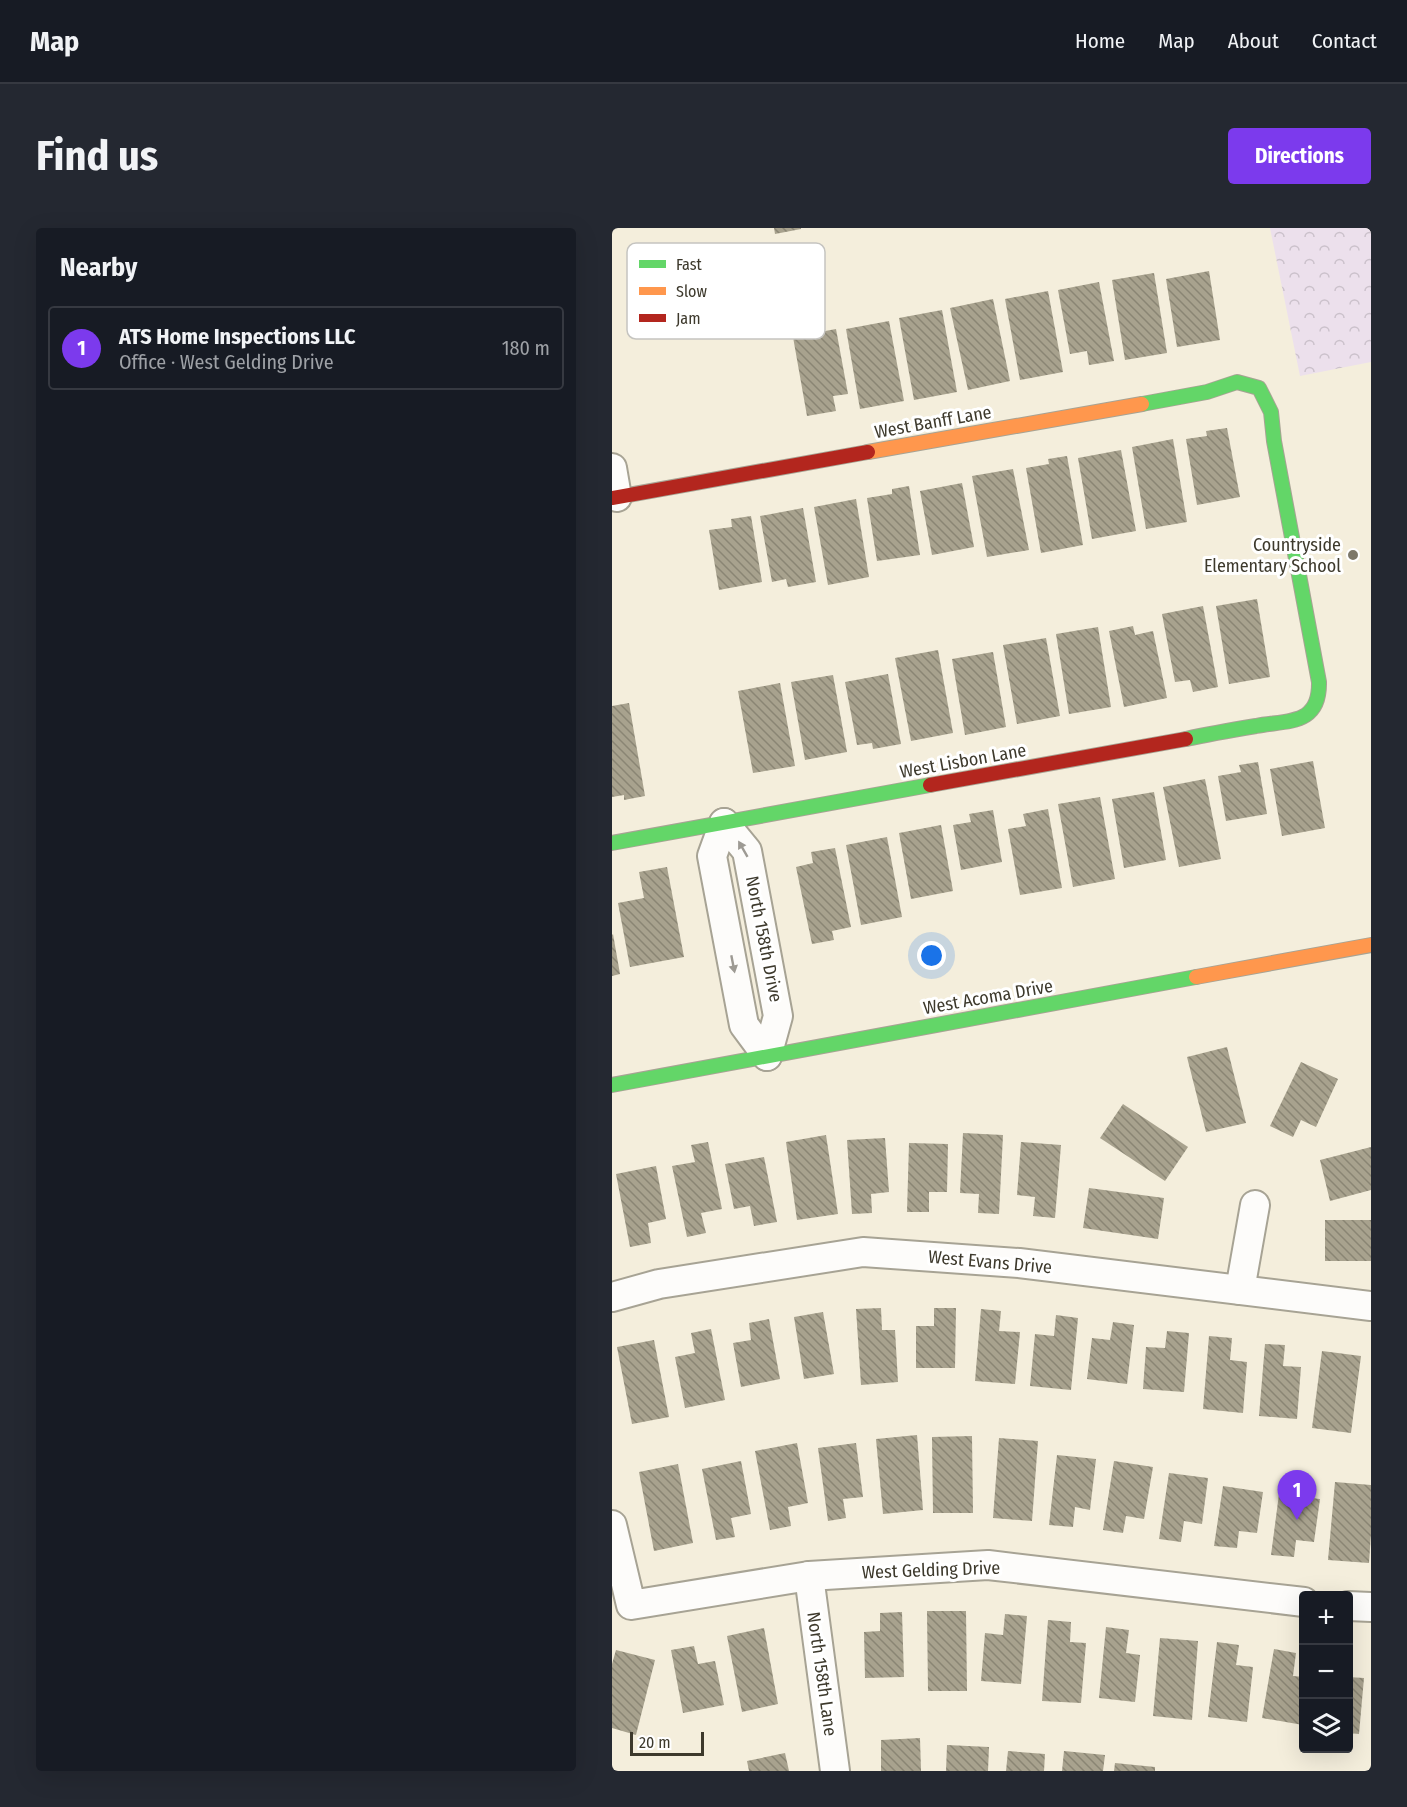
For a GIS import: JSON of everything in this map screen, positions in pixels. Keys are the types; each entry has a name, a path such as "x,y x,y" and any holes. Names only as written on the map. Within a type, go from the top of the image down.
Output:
{"street":[{"name":"West Banff Lane","path":"615,498 1207,392 1237,382 1259,388 1271,412 1278,463 1313,654 1321,684 1316,707"},
{"path":"612,468 615,498"},
{"name":"West Lisbon Lane","path":"612,843 1261,725 1297,721 1316,707"},
{"name":"North 158th Drive","path":"724,823 747,852 778,1016 766,1056"},
{"name":"North 158th Drive","path":"724,823 712,856 744,1024 766,1056"},
{"path":"724,919 759,913"},
{"name":"West Acoma Drive","path":"612,1085 1371,945"},
{"path":"1239,1290 1255,1205"},
{"name":"West Evans Drive","path":"612,1297 659,1284 863,1252 1019,1263 1371,1306"},
{"name":"West Gelding Drive","path":"612,1525 631,1605 808,1576 988,1565 1299,1601"},
{"name":"North 158th Lane","path":"808,1576 835,1771"},
{"path":"1353,1606 1371,1607"}],"green space":[{"path":"1270,228 1371,228 1371,362 1300,376"}],"building":[{"path":"774,228 801,228 801,229 775,234"},
{"path":"1209,271 1220,340 1177,347 1166,279"},
{"path":"1154,273 1167,353 1125,360 1112,280"},
{"path":"1099,282 1114,361 1089,365 1087,351 1070,354 1058,290"},
{"path":"1048,291 1063,372 1020,380 1005,299"},
{"path":"993,299 1010,381 968,390 950,308"},
{"path":"942,310 957,392 914,400 899,318"},
{"path":"889,321 904,401 860,409 846,329"},
{"path":"836,329 848,394 833,396 836,411 807,416 793,339 825,339 825,331"},
{"path":"1227,428 1240,497 1197,505 1186,439 1207,436 1206,431"},
{"path":"1173,439 1187,522 1146,529 1132,447"},
{"path":"1121,450 1136,531 1092,539 1078,458"},
{"path":"1067,456 1083,545 1041,553 1026,468 1049,464 1048,459"},
{"path":"1013,469 1029,550 987,557 972,476"},
{"path":"962,483 974,547 932,555 920,491"},
{"path":"909,486 920,555 877,561 867,498 892,494 892,489"},
{"path":"856,499 869,577 828,585 814,507"},
{"path":"803,508 816,582 788,587 786,579 772,582 760,516"},
{"path":"751,516 762,582 719,590 709,530 732,527 731,519"},
{"path":"1257,599 1270,677 1229,684 1216,606"},
{"path":"1203,606 1218,687 1193,692 1190,680 1175,682 1162,614"},
{"path":"1133,626 1135,635 1153,631 1167,698 1124,707 1109,631"},
{"path":"1098,627 1111,707 1069,714 1056,634"},
{"path":"1046,638 1060,716 1017,724 1003,645"},
{"path":"938,650 953,733 911,741 895,658"},
{"path":"993,652 1006,727 965,735 952,659"},
{"path":"888,674 901,744 873,749 872,743 857,745 845,682"},
{"path":"833,675 847,752 805,760 791,682"},
{"path":"780,683 795,766 753,773 738,691"},
{"path":"629,703 645,796 624,800 624,795 612,797 612,706"},
{"path":"1313,761 1325,828 1282,836 1270,769"},
{"path":"1258,762 1267,814 1226,821 1218,776 1241,772 1239,765"},
{"path":"1205,779 1221,859 1179,867 1163,787"},
{"path":"1154,792 1166,860 1124,868 1112,799"},
{"path":"1100,797 1115,879 1073,887 1058,804"},
{"path":"1048,809 1062,888 1020,895 1008,829 1026,826 1023,814"},
{"path":"993,810 1002,862 961,870 953,825 971,822 969,814"},
{"path":"941,825 953,891 911,899 899,833"},
{"path":"887,837 902,917 861,925 846,845"},
{"path":"835,848 851,927 832,931 834,940 812,944 796,867 813,863 811,852"},
{"path":"667,867 684,957 630,967 618,903 644,898 639,872"},
{"path":"612,935 620,974 612,976"},
{"path":"1227,1047 1246,1123 1206,1132 1187,1057"},
{"path":"1301,1062 1338,1079 1316,1127 1301,1120 1293,1137 1270,1126"},
{"path":"1123,1104 1188,1147 1165,1181 1100,1138"},
{"path":"963,1133 1003,1135 999,1214 978,1213 979,1194 960,1193"},
{"path":"826,1135 838,1214 797,1220 786,1142"},
{"path":"885,1138 889,1192 871,1194 872,1213 852,1214 847,1140"},
{"path":"708,1142 722,1209 701,1213 706,1233 687,1237 672,1166 695,1162 691,1145"},
{"path":"1021,1142 1061,1145 1055,1218 1033,1216 1035,1197 1017,1195"},
{"path":"909,1143 948,1144 947,1192 929,1192 929,1212 907,1212"},
{"path":"1371,1147 1371,1190 1330,1201 1320,1160"},
{"path":"764,1157 777,1222 754,1226 750,1206 734,1209 725,1164"},
{"path":"656,1166 666,1219 648,1223 651,1243 630,1247 616,1174"},
{"path":"1089,1188 1164,1198 1158,1239 1083,1228"},
{"path":"1325,1220 1371,1220 1371,1261 1325,1261"},
{"path":"881,1308 882,1330 895,1330 898,1382 861,1385 856,1309"},
{"path":"934,1308 956,1308 955,1368 916,1368 916,1326 934,1326"},
{"path":"981,1309 1001,1311 999,1331 1020,1332 1015,1384 975,1381"},
{"path":"823,1312 834,1374 804,1379 794,1317"},
{"path":"1056,1315 1078,1318 1071,1390 1030,1386 1035,1334 1054,1336"},
{"path":"769,1319 780,1379 741,1387 733,1343 751,1340 749,1323"},
{"path":"1113,1322 1134,1325 1127,1384 1087,1379 1092,1338 1110,1340"},
{"path":"711,1329 725,1400 685,1408 675,1357 695,1353 691,1333"},
{"path":"1167,1331 1189,1333 1184,1392 1143,1389 1146,1347 1165,1348"},
{"path":"1209,1336 1232,1338 1230,1360 1247,1362 1243,1413 1203,1409"},
{"path":"654,1340 669,1417 632,1424 617,1347"},
{"path":"1265,1344 1285,1345 1283,1366 1301,1367 1297,1419 1259,1416"},
{"path":"1322,1351 1361,1356 1351,1433 1312,1428"},
{"path":"917,1435 923,1510 883,1514 876,1439"},
{"path":"972,1436 973,1513 933,1513 932,1437"},
{"path":"999,1438 1038,1441 1032,1521 993,1518"},
{"path":"797,1443 808,1503 788,1507 791,1526 770,1530 755,1451"},
{"path":"856,1443 863,1497 843,1499 846,1518 828,1521 818,1448"},
{"path":"1057,1455 1096,1459 1090,1510 1075,1507 1073,1527 1049,1525"},
{"path":"741,1461 751,1514 731,1518 735,1537 716,1540 702,1469"},
{"path":"1114,1461 1153,1467 1144,1519 1126,1516 1123,1533 1103,1530"},
{"path":"678,1464 693,1543 654,1551 639,1472"},
{"path":"1169,1473 1208,1478 1202,1524 1184,1521 1181,1542 1159,1539"},
{"path":"1335,1482 1371,1485 1369,1563 1328,1560"},
{"path":"1223,1486 1263,1492 1257,1533 1239,1531 1237,1548 1214,1546"},
{"path":"1279,1494 1320,1499 1314,1542 1296,1540 1294,1557 1271,1555"},
{"path":"927,1611 966,1611 967,1691 928,1691"},
{"path":"902,1612 904,1677 865,1678 864,1632 880,1631 880,1613"},
{"path":"1005,1614 1027,1616 1021,1684 981,1681 985,1633 1003,1635"},
{"path":"1048,1620 1071,1622 1070,1642 1086,1643 1081,1703 1042,1701"},
{"path":"1106,1627 1129,1630 1126,1653 1140,1655 1135,1702 1099,1698"},
{"path":"764,1628 778,1704 742,1712 727,1636"},
{"path":"1160,1638 1198,1641 1192,1720 1153,1716"},
{"path":"1217,1642 1239,1645 1236,1665 1253,1667 1247,1722 1208,1717"},
{"path":"694,1646 698,1664 715,1661 724,1705 683,1713 671,1650"},
{"path":"1274,1649 1296,1653 1293,1676 1299,1677 1299,1724 1262,1718"},
{"path":"616,1650 655,1660 636,1735 612,1728 612,1664"},
{"path":"1353,1677 1364,1678 1359,1734 1353,1733"},
{"path":"920,1738 921,1771 881,1771 881,1740"},
{"path":"947,1745 989,1747 988,1771 946,1771"},
{"path":"1008,1751 1045,1754 1044,1771 1006,1771"},
{"path":"1064,1751 1105,1755 1103,1771 1062,1771"},
{"path":"785,1753 789,1771 749,1771 747,1761"},
{"path":"1115,1763 1155,1767 1155,1771 1114,1771"}],"traffic: fast":[{"path":"1142,404 1207,392 1237,382 1259,388 1271,412 1274,441 1319,682 1314,707 1300,718 1186,739"},
{"path":"612,843 930,785"},
{"path":"612,1085 1196,977"}],"traffic: slow":[{"path":"868,452 1142,404"},
{"path":"1196,977 1371,945"}],"traffic: jam":[{"path":"612,498 868,452"},
{"path":"930,785 1186,739"}],"place":[{"name":"Countryside Elementary School","path":"1353,555"},
{"name":"ATS Home Inspections LLC","path":"1297,1520"}]}
